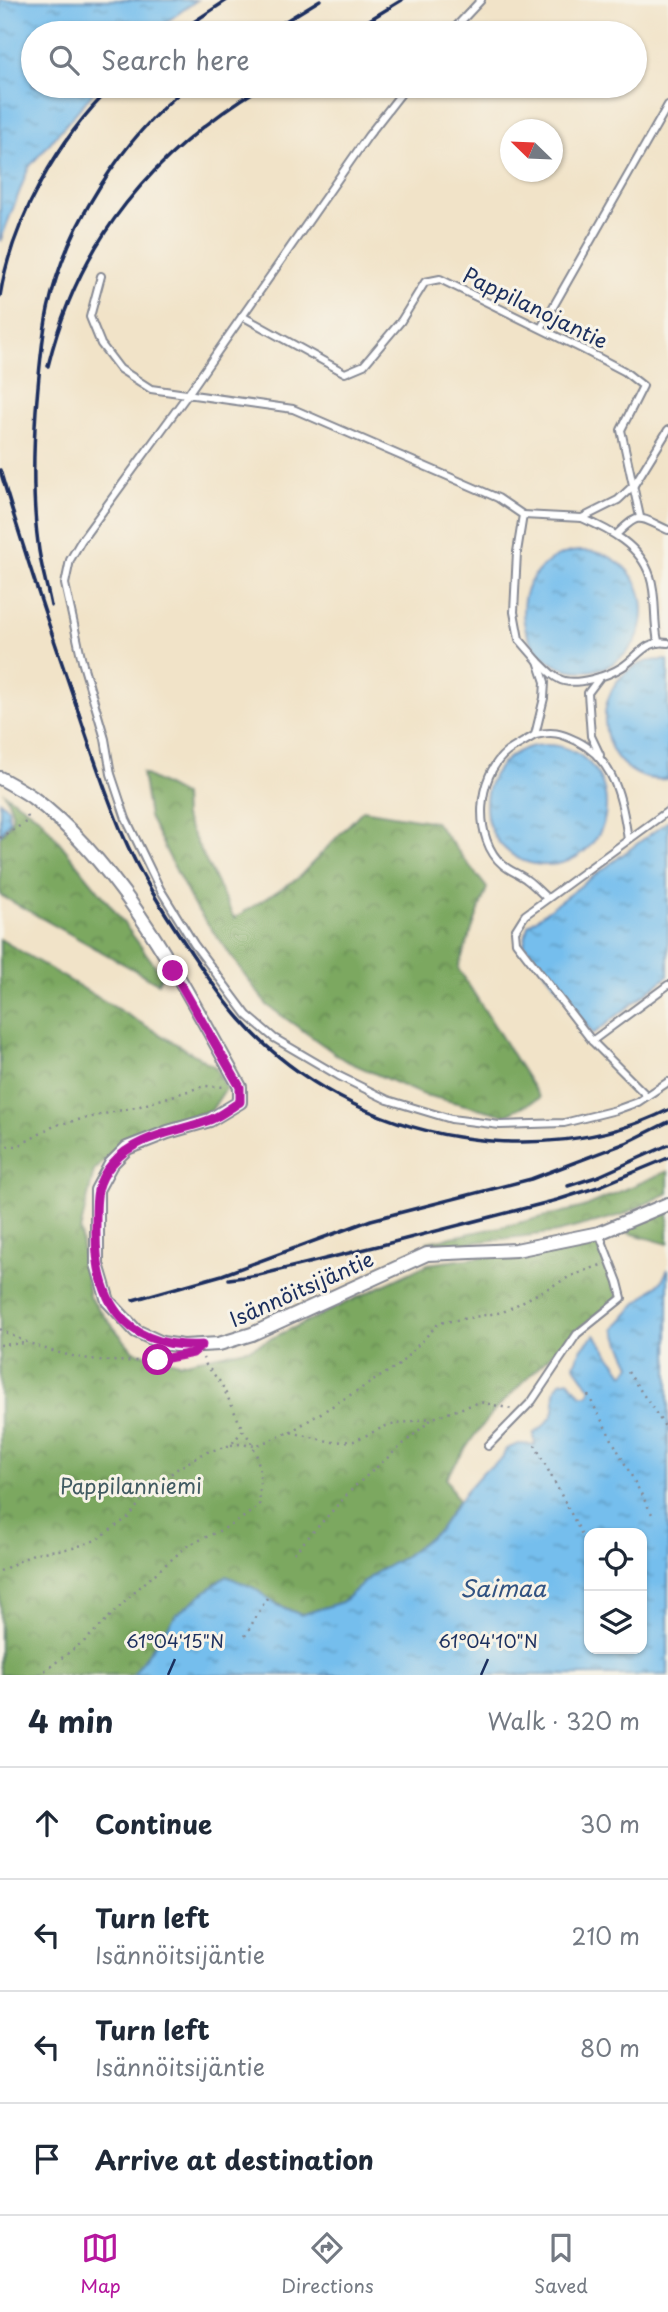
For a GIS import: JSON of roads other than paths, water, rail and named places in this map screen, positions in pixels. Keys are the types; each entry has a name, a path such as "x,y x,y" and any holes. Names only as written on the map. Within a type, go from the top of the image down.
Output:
{"street":[{"name":"Isännöitsijäntie","path":"0,778 32,797 83,843 119,886 173,971 240,1087 240,1102 210,1120 168,1132 127,1149 111,1164 97,1190 97,1264 108,1301 136,1331 162,1343 183,1346 219,1344 252,1334 427,1254 516,1250 599,1233 668,1204"}],"lane":[{"path":"461,21 481,0"},
{"path":"398,98 368,136 70,560 65,584 82,661 106,739 111,774 126,819 160,889 194,944 247,1016 274,1038 339,1076 388,1100 451,1119 513,1125 564,1123 616,1110 638,1102 668,1082"},
{"path":"541,328 668,105"},
{"path":"101,276 90,317 101,344 120,369 151,389 293,409 498,498 523,515 582,518 616,535 640,557 651,576 654,624 658,641"},
{"name":"Pappilanojantie","path":"242,316 345,373 364,365 401,321 425,282 440,279 541,328 624,371 643,386 621,430 640,517"},
{"path":"582,518 618,500 634,485 668,430"},
{"path":"523,515 517,552 514,612 519,639 538,661 560,680 578,681 600,677 623,667 644,648 658,641 668,643"},
{"path":"616,535 631,519 640,517 668,530"},
{"path":"535,735 544,698 544,682 538,661"},
{"path":"600,677 588,693 591,736 614,780 624,808 628,840"},
{"path":"547,898 527,880 502,864 488,844 483,793 493,769 506,752 535,735 552,732 569,737 586,746 602,760"},
{"path":"647,1096 592,1041 516,942 515,931 525,915 668,811"},
{"path":"592,1041 668,985"},
{"path":"488,1446 522,1411 559,1363 577,1334 622,1298 599,1233"}],"water":[{"path":"0,0 197,0 168,21 21,21 21,98 89,98 29,167 0,242"},
{"path":"583,551 606,556 625,569 638,588 643,611 638,634 625,653 606,666 583,671 560,666 541,653 528,634 523,611 528,588 541,569 560,556"},
{"path":"668,660 668,779 644,777 626,767 613,751 606,731 606,710 612,690 625,673 646,662"},
{"path":"546,745 569,750 588,763 601,782 606,805 601,828 588,847 569,860 546,865 523,860 504,847 491,828 486,805 491,782 504,763 523,750"},
{"path":"0,801 8,808 9,821 0,834"},
{"path":"668,821 668,976 593,1034 524,944 528,925"},
{"name":"Saimaa","path":"668,1269 668,1675 133,1675 177,1614 226,1576 254,1588 277,1605 301,1615 342,1602 374,1574 401,1559 439,1530 466,1491 484,1471 502,1459 506,1449 519,1444 535,1445 534,1434 553,1415 555,1392 560,1382 568,1380 581,1395 588,1395 591,1389 574,1365 582,1348 595,1335 625,1374 631,1365 614,1329 636,1304 662,1281"}],"railway":[{"path":"195,21 227,0"},
{"path":"286,21 320,0"},
{"path":"368,21 402,0"},
{"path":"0,296 15,239 40,183 74,130 102,98"},
{"path":"51,606 39,551 34,476 38,385 48,309 68,247 100,186 119,158 174,98"},
{"path":"48,366 79,278 101,239 126,204 187,140 245,98"},
{"path":"0,470 94,757 129,848 143,877 205,973 240,1019 262,1042 312,1081 367,1111 427,1131 458,1137 511,1142 565,1140 618,1129 668,1110"},
{"path":"133,1300 222,1275 371,1220 531,1179 626,1143 668,1122"},
{"path":"568,1186 599,1176 668,1145"},
{"path":"229,1279 259,1275 557,1200 598,1187 668,1158"}],"park label":[{"name":"Pappilanniemi","path":"131,1485"}]}
